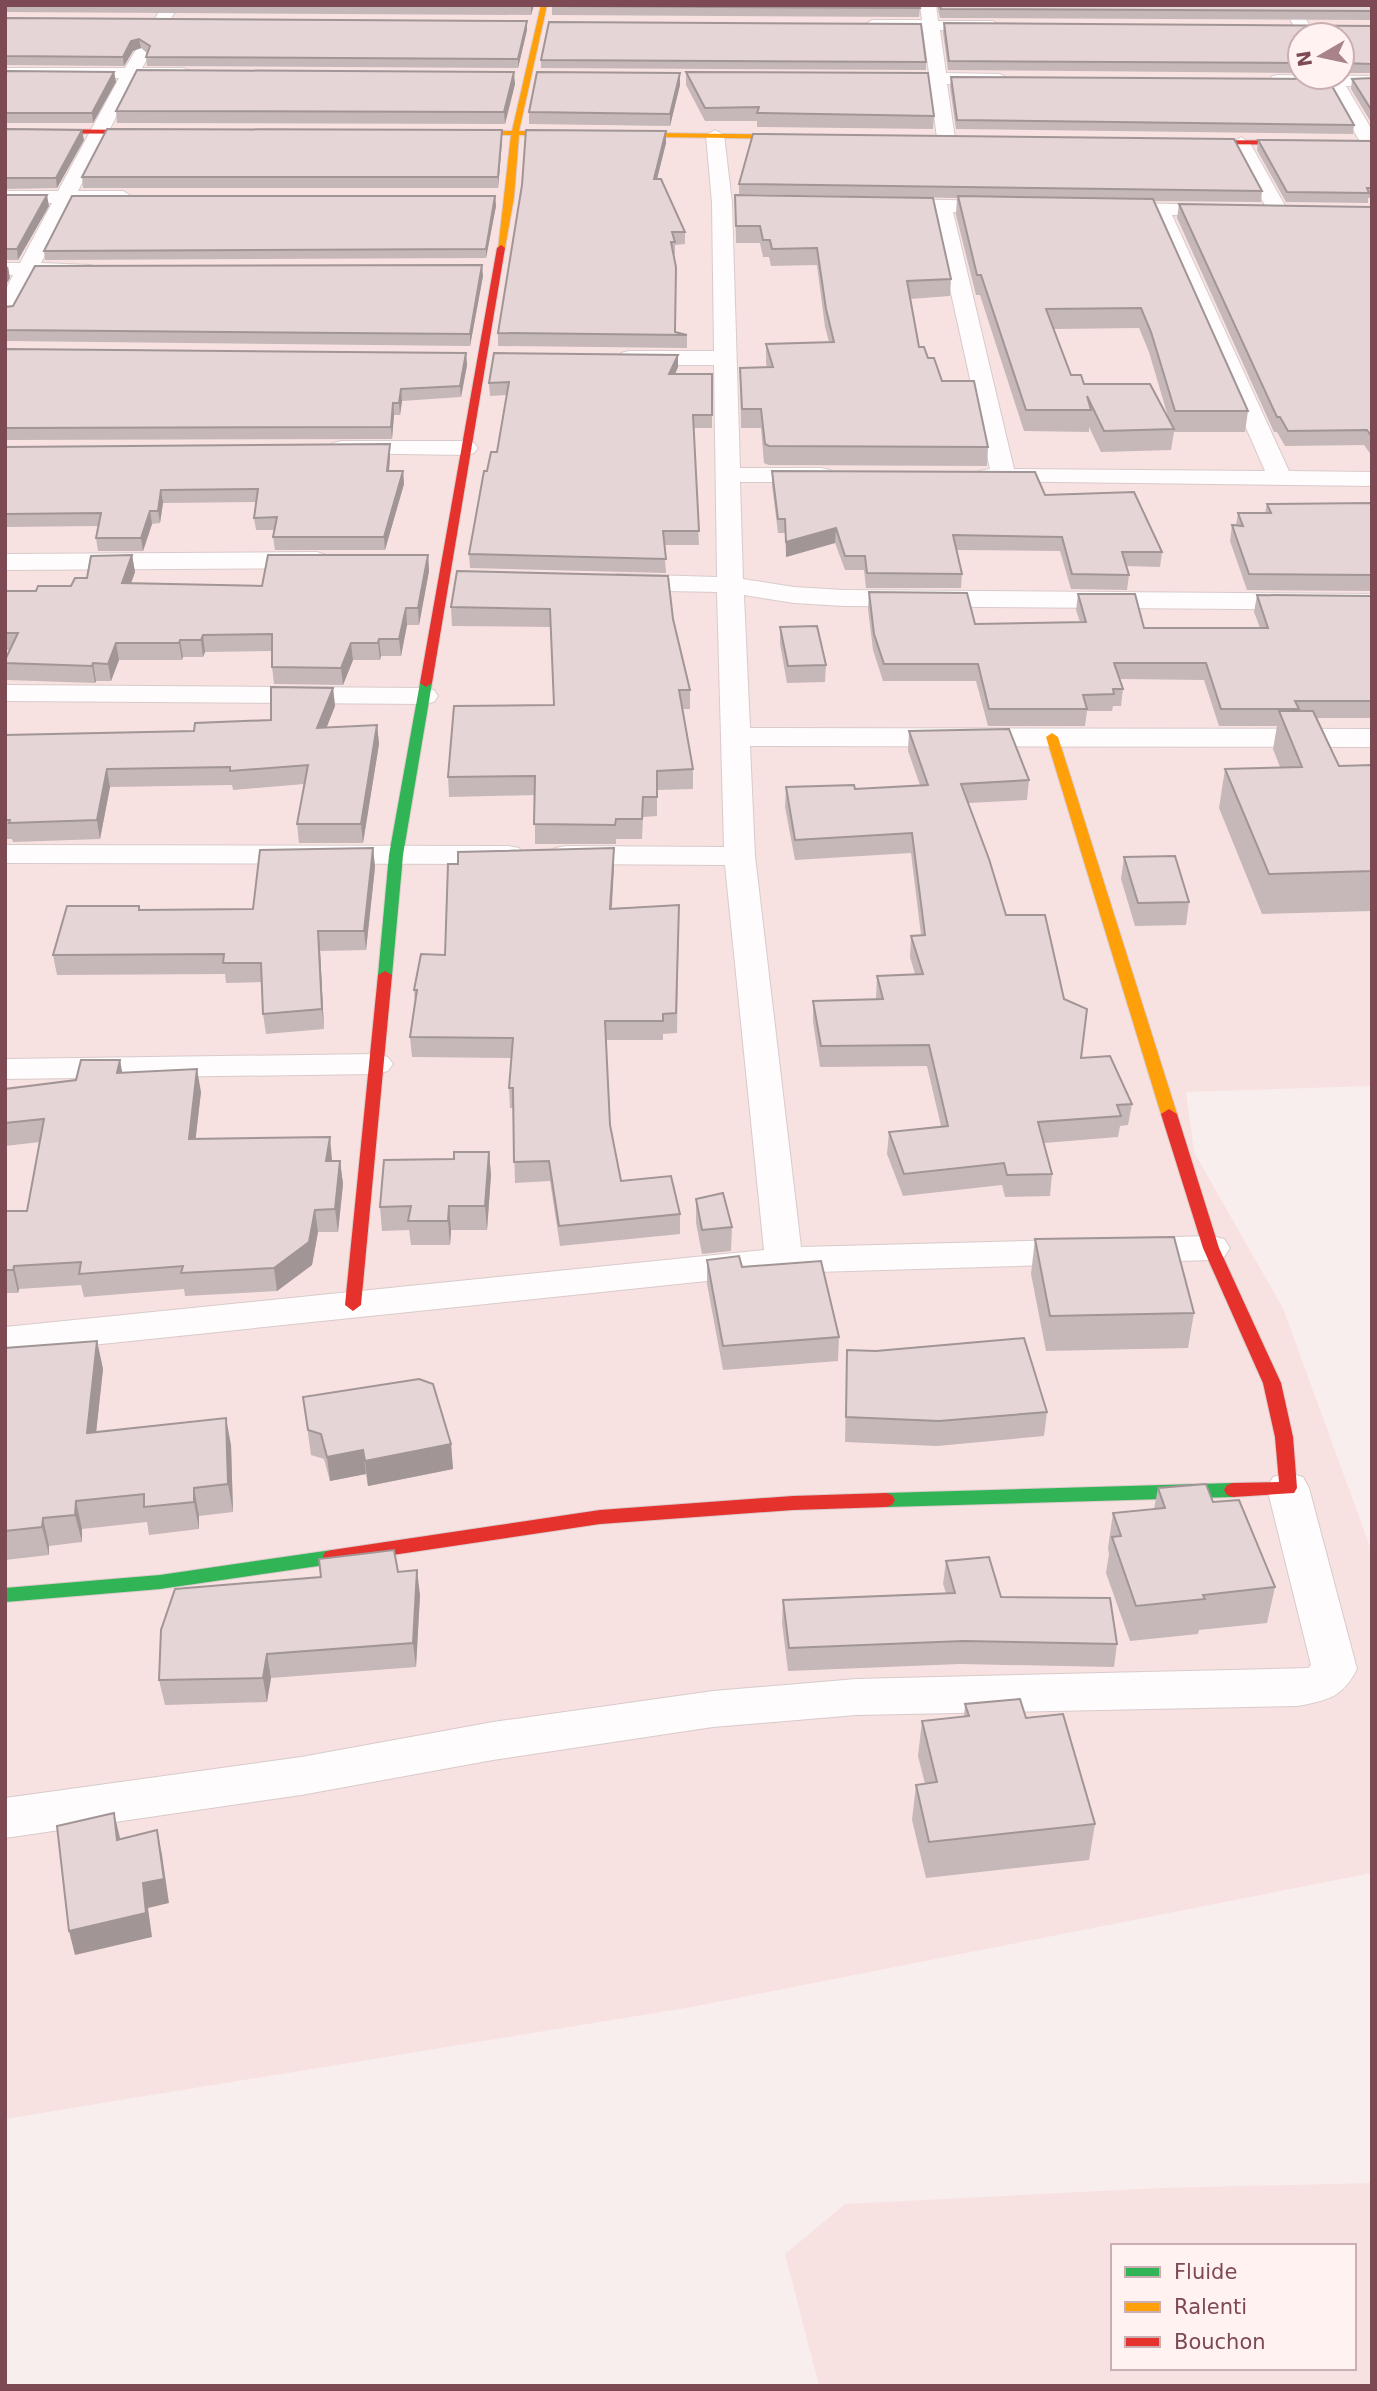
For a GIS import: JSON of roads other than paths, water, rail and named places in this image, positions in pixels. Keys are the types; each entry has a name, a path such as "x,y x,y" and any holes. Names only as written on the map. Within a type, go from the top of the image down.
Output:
{"street":[{"path":"353,1305 396,855 498,267 504,197 544,5"},
{"path":"928,5 946,138"},
{"path":"1290,5 1299,21"},
{"path":"136,21 170,16"},
{"path":"5,311 68,197 130,73 170,16"},
{"path":"861,25 1013,26"},
{"path":"5,73 200,74"},
{"path":"855,78 1019,79"},
{"path":"1265,80 1286,80"},
{"path":"1340,91 1371,143"},
{"path":"5,131 182,132"},
{"path":"428,132 824,137"},
{"path":"715,135 728,203 726,358 730,585 740,856 784,1260"},
{"path":"1174,142 1371,143"},
{"path":"1092,208 1285,211 1241,143"},
{"path":"5,197 148,197"},
{"path":"871,205 1024,207"},
{"path":"942,206 1004,476"},
{"path":"1160,209 1280,478"},
{"path":"471,267 498,267"},
{"path":"5,269 97,269"},
{"path":"455,357 509,358"},
{"path":"604,358 726,358"},
{"path":"313,449 466,448"},
{"path":"729,475 839,475"},
{"path":"963,476 1372,479"},
{"path":"5,562 339,560"},
{"path":"421,560 471,578"},
{"path":"594,581 730,585 794,595 844,598 1372,602"},
{"path":"5,694 424,696"},
{"path":"737,737 1372,738"},
{"path":"5,1818 301,1776 492,1741 713,1709 856,1697 1298,1688 1322,1683 1335,1670 1288,1488 1284,1437 1272,1383 1211,1248 1052,737"},
{"path":"5,854 740,856"},
{"path":"5,1069 376,1064"},
{"path":"5,1341 784,1260 1211,1248"},
{"path":"5,1595 160,1582 600,1517 835,1501 1288,1488"}]}
